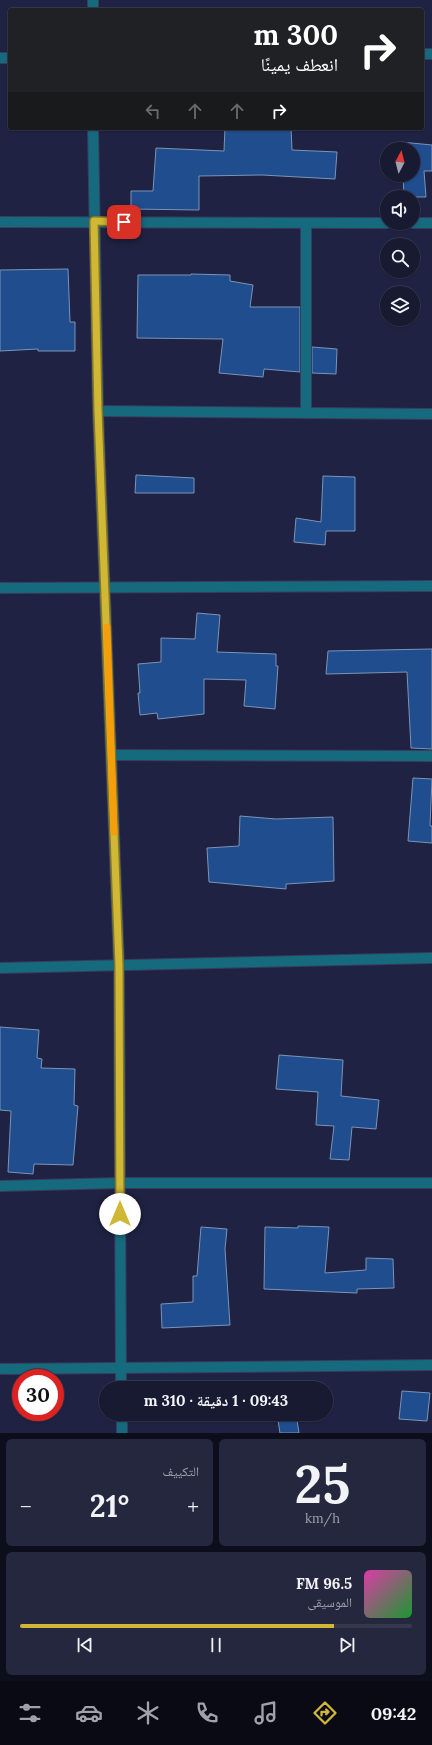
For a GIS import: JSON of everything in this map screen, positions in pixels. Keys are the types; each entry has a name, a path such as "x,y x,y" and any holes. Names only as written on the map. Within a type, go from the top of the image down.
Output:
{"street":[{"path":"93,130 98,411 106,589 119,965 121,1381"},
{"path":"0,222 94,221 380,223"},
{"path":"420,223 432,222"},
{"path":"306,223 306,413"},
{"path":"98,411 432,414"},
{"path":"0,588 106,589 432,586"},
{"path":"111,755 432,756"},
{"path":"0,968 432,958"},
{"path":"0,1186 120,1183 432,1182"},
{"path":"0,1369 432,1365"},
{"path":"122,1421 122,1433"}],"building":[{"path":"225,130 291,130 292,150 337,152 335,179 262,175 199,176 199,210 131,209 131,191 153,191 156,148 224,151"},
{"path":"420,144 432,145 432,171 424,171 426,197 420,197 420,190 404,190 403,182 420,182"},
{"path":"68,269 70,322 75,322 75,351 38,351 38,349 0,351 0,270"},
{"path":"138,275 230,275 230,281 253,285 250,307 300,307 300,372 264,369 263,377 219,373 223,339 137,338"},
{"path":"312,347 337,349 336,374 312,373"},
{"path":"136,475 194,478 194,493 135,493"},
{"path":"323,476 355,477 355,531 326,531 325,545 294,542 296,518 321,522"},
{"path":"197,613 220,615 217,652 276,654 276,666 278,666 275,709 244,706 246,680 204,679 204,714 158,719 157,713 140,715 138,664 161,662 161,638 195,639"},
{"path":"432,649 432,749 411,748 407,672 326,674 328,651"},
{"path":"413,778 432,779 430,826 432,826 432,843 408,841"},
{"path":"240,816 276,819 333,817 334,881 286,884 286,889 209,882 207,848 239,846"},
{"path":"0,1027 39,1030 37,1058 42,1059 41,1068 75,1069 74,1105 78,1106 73,1165 34,1164 33,1174 8,1172 11,1111 0,1110"},
{"path":"279,1055 343,1060 341,1096 379,1100 376,1129 352,1127 349,1160 330,1159 334,1126 316,1125 318,1092 276,1089"},
{"path":"298,1226 329,1227 325,1273 366,1270 366,1258 393,1259 394,1288 357,1289 357,1293 264,1289 265,1227 298,1228"},
{"path":"201,1227 227,1229 225,1249 230,1325 162,1328 161,1304 193,1302 193,1276 197,1276"},
{"path":"402,1391 430,1393 427,1421 399,1419"},
{"path":"278,1421 297,1421 299,1433 280,1433"}],"slow traffic":[{"path":"107,627 114,832"}],"route":[{"path":"120,1214 119,965 106,589 98,411 94,221 124,222"}]}
